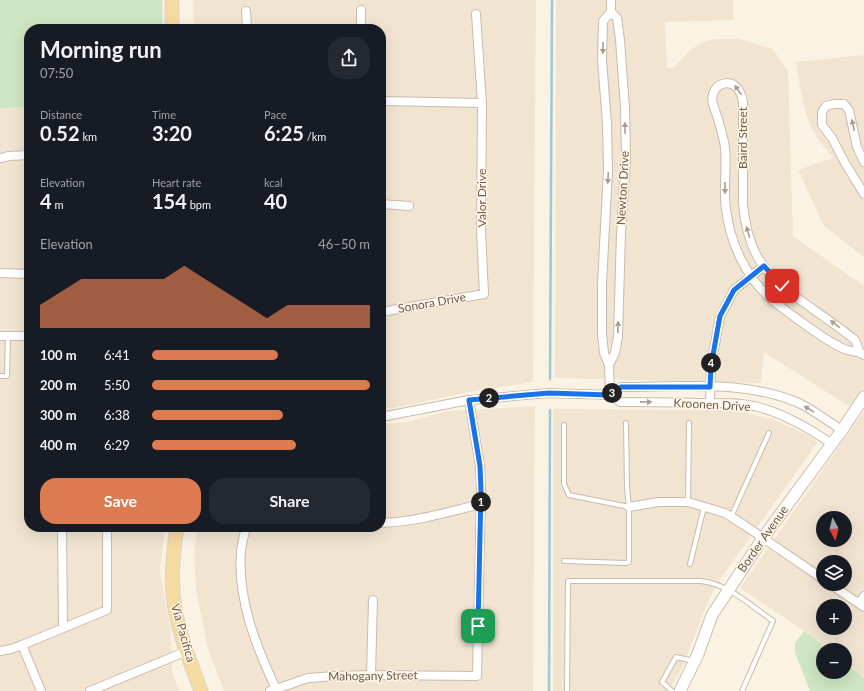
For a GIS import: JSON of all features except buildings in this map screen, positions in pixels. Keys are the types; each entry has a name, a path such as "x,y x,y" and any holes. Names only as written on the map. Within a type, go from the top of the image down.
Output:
{"main road":[{"path":"172,0 172,24"},
{"name":"Via Pacifica","path":"176,532 172,568 175,609 180,630 201,691"}],"street":[{"name":"Newton Drive","path":"610,395 609,365 604,353 602,334 602,283 608,171 607,124 602,60 603,20 611,12 611,0"},
{"path":"246,10 247,24"},
{"path":"361,10 361,24"},
{"name":"Newton Drive","path":"609,365 615,353 618,336 621,232 626,156 625,108 620,40 617,18 611,12"},
{"name":"Valor Drive","path":"476,14 482,103 481,230 484,294"},
{"name":"Baird Street","path":"725,83 734,84 738,87 742,94 742,190 744,216 754,248 764,266 782,286 855,340 862,354 845,350 829,341 771,299 750,276 738,253 726,213 724,138 712,96 716,88 725,83"},
{"path":"386,101 482,103"},
{"path":"864,162 857,147 849,110 844,104 826,106 822,112 822,125 832,138 864,194"},
{"path":"0,158 24,155"},
{"path":"386,204 410,206"},
{"path":"710,403 712,358 720,316 734,290 764,266"},
{"path":"0,273 24,274"},
{"name":"Sonora Drive","path":"386,311 484,294"},
{"path":"4,336 24,336"},
{"name":"Kroonen Drive","path":"610,395 621,387 710,387 739,388 766,392 802,405 842,430"},
{"name":"Kroonen Drive","path":"386,416 469,400 549,393 610,395 620,402 710,403 756,407 776,413 801,424 832,444"},
{"name":"Border Avenue","path":"680,691 695,661 712,615 763,538 832,444 864,397"},
{"path":"386,523 432,516 480,504 480,466 469,400"},
{"path":"629,507 658,502 688,502 725,513 816,574"},
{"name":"Mahogany Street","path":"273,690 308,678 371,675 477,676 480,504"},
{"path":"62,532 63,628"},
{"path":"0,651 22,645 107,610 107,532"},
{"path":"245,532 241,551 245,604 273,690"},
{"path":"840,591 861,605 864,596"},
{"path":"371,675 373,600"},
{"path":"22,645 41,691"},
{"path":"90,691 187,651"}],"lane":[{"path":"0,376 7,376 4,336"},
{"path":"564,561 629,562 626,423"},
{"path":"688,502 689,423"},
{"path":"564,425 564,484 569,495 629,507"},
{"path":"731,517 769,433"},
{"path":"690,564 704,507"},
{"path":"568,691 568,581 701,581 729,590 773,621 742,691"},
{"path":"672,691 662,682 676,656 695,661"}],"shaded area":[{"path":"193,0 536,0 533,382 463,393 386,409 386,24 194,24"},
{"path":"556,0 733,0 733,20 665,22 667,69 673,68 690,50 703,42 716,39 739,39 773,49 788,71 793,236 864,286 864,392 853,409 764,352 761,383 555,378"},
{"path":"864,55 864,257 824,226 798,170 833,158 818,139 809,123 803,103 796,62"},
{"path":"24,107 24,532 164,532 160,572 171,633 172,672 179,691 0,691 0,108"},
{"path":"535,406 533,691 224,691 208,649 196,589 194,551 197,532 386,532 386,424 407,422 448,411"},
{"path":"553,409 725,410 741,412 772,419 813,438 817,443 722,577 709,599 683,666 669,691 553,691"},
{"path":"864,411 864,678 852,669 852,643 820,643 740,588"}],"green space":[{"path":"0,0 162,0 163,24 24,24 24,107 0,108"},
{"path":"804,631 820,643 816,643 816,679 852,679 852,669 864,678 864,691 810,691 795,652 795,643"}],"waterway":[{"path":"550,379 552,0"},
{"path":"549,691 550,410"}],"route":[{"path":"478,626 481,491 480,466 469,400 549,393 610,395 621,387 710,387 714,344 720,316 734,290 764,266 782,286"}]}
